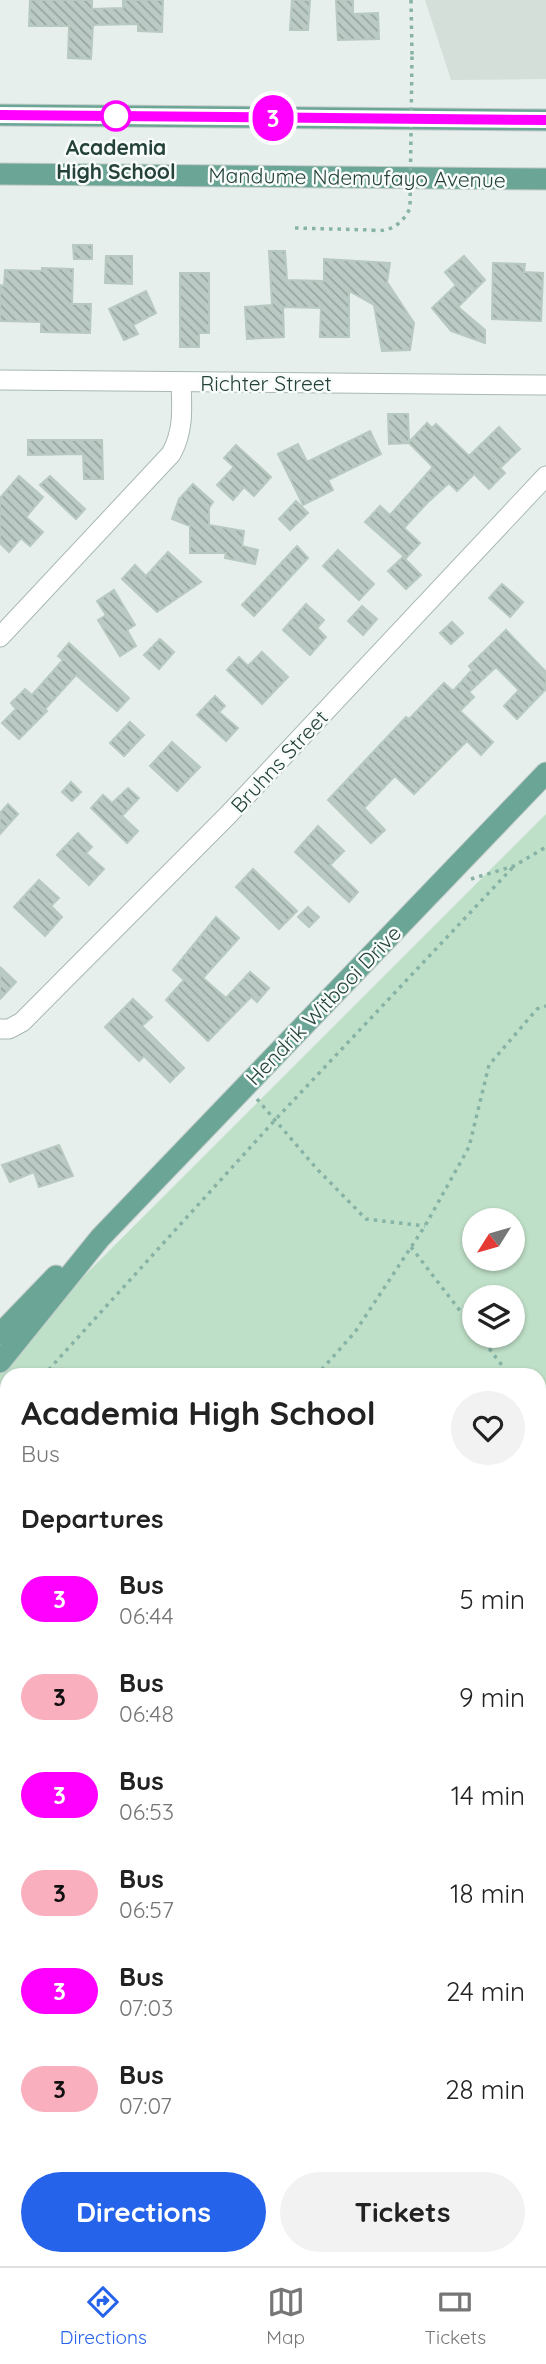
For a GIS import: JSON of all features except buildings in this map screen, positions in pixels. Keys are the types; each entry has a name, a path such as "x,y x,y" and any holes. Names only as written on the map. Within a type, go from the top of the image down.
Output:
{"main road":[{"path":"0,115 546,120"},
{"name":"Mandume Ndemufayo Avenue","path":"0,174 546,179"},
{"name":"Hendrik Witbooi Drive","path":"0,1334 64,1269 100,1238 546,773"},
{"name":"Hendrik Witbooi Drive","path":"0,1365 100,1238"}],"street":[{"name":"Richter Street","path":"0,380 539,385"},
{"path":"0,637 171,454 178,442 182,423 181,383"},
{"name":"Bruhns Street","path":"0,1029 22,1022 228,815 546,476"}],"path":[{"path":"295,228 390,229 406,217 410,208 411,0"},
{"path":"462,885 474,878 514,866 546,847"},
{"path":"50,1368 275,1120 514,866"},
{"path":"323,1368 355,1332 425,1226 469,1147 489,1065 537,1009 546,1006"},
{"path":"246,1086 366,1219 425,1226"},
{"path":"411,1247 462,1313"},
{"path":"489,1348 504,1368"}],"shaded area":[{"path":"425,0 546,0 546,79 451,80"}],"green space":[{"path":"546,814 546,1368 0,1368 24,1336"}],"bus line":[{"name":"3","path":"0,115 546,120"}],"place":[{"name":"Academia High School","path":"116,116"}]}
